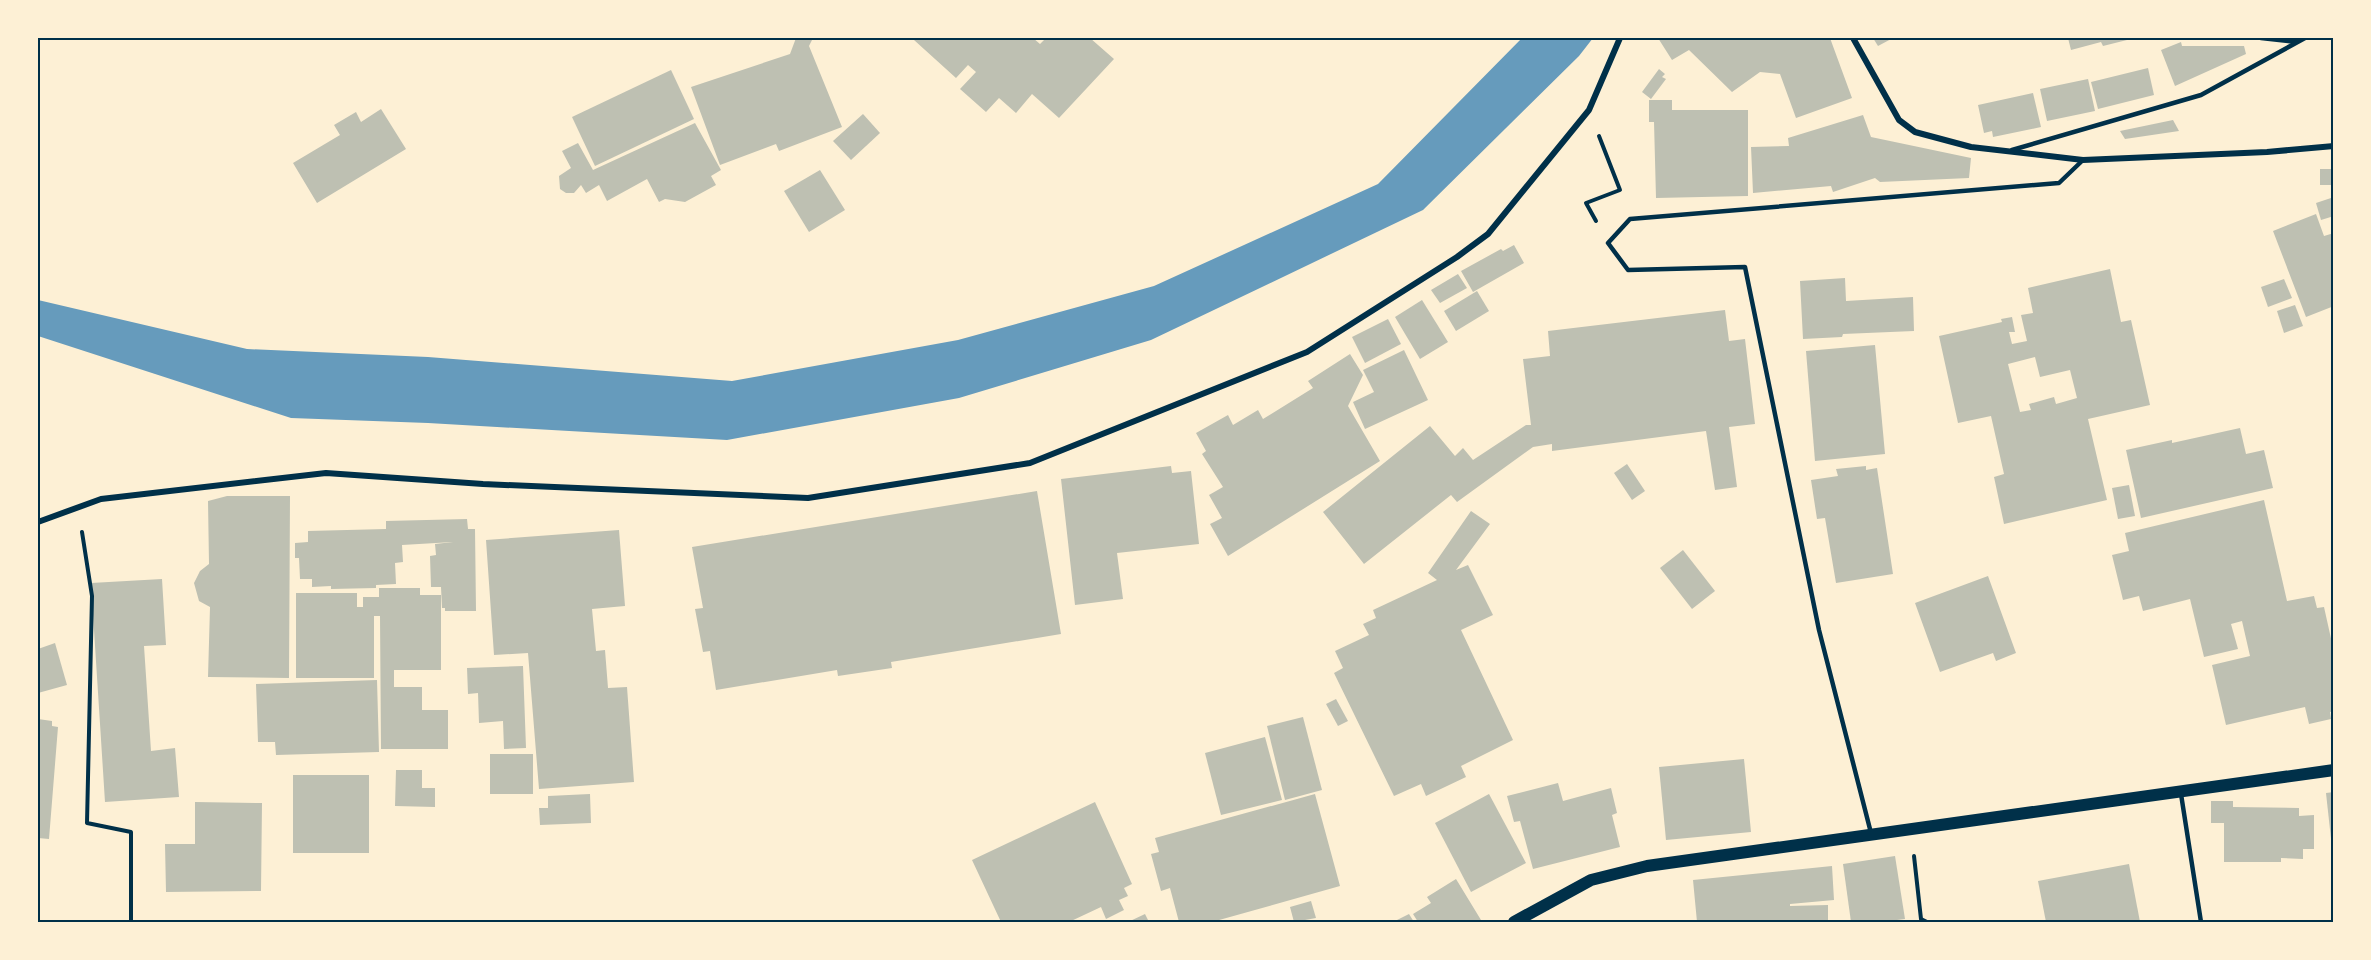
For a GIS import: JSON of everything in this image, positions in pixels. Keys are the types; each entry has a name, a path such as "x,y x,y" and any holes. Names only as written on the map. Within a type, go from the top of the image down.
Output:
{"main road":[{"path":"1514,922 1591,880 1647,866 1870,833 2334,770"}],"street":[{"path":"38,522 101,499 326,473 483,484 808,498 1030,463 1306,352 1437,270 1488,234 1589,110 1620,38"},
{"path":"1853,38 1899,120 1915,132 1971,147 2083,160 2267,152 2334,146"}],"lane":[{"path":"2261,38 2296,42"},
{"path":"2012,151 2201,94 2305,38"},
{"path":"1870,833 1819,630 1745,267 1628,270 1608,243 1630,219 2059,183 2083,160"},
{"path":"2181,791 2201,922"}],"path":[{"path":"1589,110 1620,190 1586,203 1608,243"},
{"path":"79,507 92,596 87,823 131,832 132,922"},
{"path":"1912,828 1919,907 1921,919 1927,922"}],"water":[{"path":"1522,38 1593,38 1579,56 1423,210 1151,340 959,398 727,440 428,423 291,418 38,336 38,300 247,349 428,357 732,381 958,340 1154,286 1378,184"}],"building":[{"path":"796,38 813,38 809,46 842,127 779,151 776,144 720,165 691,87 790,54"},
{"path":"916,38 1033,38 1040,44 1046,38 1090,38 1114,59 1059,118 1032,94 1016,113 999,98 986,112 960,89 976,72 968,65 956,78 914,40"},
{"path":"1658,38 1830,38 1852,98 1796,118 1780,74 1760,72 1732,92 1689,50 1672,60"},
{"path":"1873,38 1893,38 1878,46"},
{"path":"2068,38 2135,38 2103,46 2101,42 2071,50"},
{"path":"2181,42 2182,46 2244,46 2246,54 2175,86 2161,50"},
{"path":"2148,68 2154,95 2098,109 2091,82"},
{"path":"1659,69 1665,74 1662,77 1666,79 1651,99 1642,92"},
{"path":"671,70 694,119 595,166 572,117"},
{"path":"2088,79 2095,111 2047,121 2040,89"},
{"path":"2033,93 2041,127 1993,137 1992,131 1984,133 1978,105"},
{"path":"1649,100 1672,100 1672,110 1748,110 1748,196 1656,198 1654,122 1649,122"},
{"path":"381,109 406,149 317,203 293,163 340,135 334,125 356,112 361,122"},
{"path":"863,114 880,133 851,160 833,141"},
{"path":"1863,115 1871,137 1971,158 1969,178 1880,182 1875,178 1833,192 1831,186 1753,193 1751,147 1789,146 1788,138"},
{"path":"2173,120 2179,131 2125,139 2120,131"},
{"path":"695,123 721,170 711,176 716,185 685,202 665,199 659,202 647,179 607,201 599,185 586,193 581,185 574,193 566,193 560,189 559,176 571,168 562,151 578,143 593,170"},
{"path":"2320,169 2334,169 2334,185 2320,185"},
{"path":"820,170 845,210 809,232 784,191"},
{"path":"2334,197 2334,216 2321,220 2316,203"},
{"path":"2316,214 2324,236 2334,233 2334,306 2306,317 2273,231"},
{"path":"1514,245 1524,263 1473,292 1461,271 1501,249 1503,251"},
{"path":"2110,269 2121,322 2131,320 2150,405 2088,419 2107,500 2004,524 1994,477 2004,474 1991,416 1958,423 1939,336 2002,322 2001,319 2012,317 2015,332 2009,332 2012,344 2027,341 2021,315 2033,313 2028,288","holes":["2035,357 2040,377 2070,370 2077,398 2056,404 2054,397 2029,404 2031,410 2020,412 2008,364"]},
{"path":"1458,274 1467,288 1440,303 1431,290"},
{"path":"1845,278 1846,301 1913,297 1914,331 1843,334 1842,337 1803,339 1800,281"},
{"path":"2284,279 2292,298 2268,307 2261,287"},
{"path":"1477,291 1489,311 1456,331 1444,311"},
{"path":"1422,300 1448,342 1420,359 1395,317"},
{"path":"2295,305 2303,326 2284,333 2277,311"},
{"path":"1725,310 1729,341 1745,339 1755,424 1729,427 1737,487 1715,490 1706,431 1552,451 1552,444 1533,447 1457,502 1451,495 1364,564 1323,512 1430,426 1455,456 1463,448 1473,460 1526,425 1531,425 1523,359 1550,356 1548,331"},
{"path":"1388,319 1401,344 1365,363 1352,337"},
{"path":"1875,345 1885,454 1815,461 1806,351"},
{"path":"1404,350 1428,400 1365,429 1353,402 1374,392 1363,370"},
{"path":"1350,354 1363,375 1348,406 1380,461 1228,556 1210,524 1222,518 1209,495 1223,487 1202,454 1206,451 1196,433 1228,415 1233,425 1258,410 1263,419 1313,388 1308,381"},
{"path":"2240,428 2246,454 2264,450 2273,488 2141,518 2126,450 2172,440 2172,443"},
{"path":"1627,464 1645,491 1632,500 1614,473"},
{"path":"1171,466 1172,473 1191,471 1199,544 1117,553 1123,599 1075,605 1061,479"},
{"path":"1866,466 1866,470 1877,468 1893,574 1836,583 1825,518 1817,519 1811,480 1838,476 1836,469"},
{"path":"2129,485 2135,516 2118,519 2112,488"},
{"path":"1037,491 1061,634 891,662 892,668 838,676 837,670 716,690 710,651 703,652 695,609 703,608 692,547"},
{"path":"227,496 290,496 289,678 208,677 210,607 199,601 194,583 200,571 209,564 208,501"},
{"path":"2264,500 2287,601 2314,596 2317,608 2324,607 2334,652 2334,711 2330,712 2331,719 2309,724 2305,707 2226,725 2212,665 2250,656 2242,621 2231,624 2238,649 2204,657 2190,599 2143,611 2139,596 2123,600 2112,555 2129,551 2125,533"},
{"path":"1471,511 1490,524 1456,570 1468,565 1493,615 1461,630 1513,740 1461,766 1466,777 1426,796 1421,784 1394,796 1334,673 1343,668 1335,651 1369,635 1363,624 1376,618 1373,610 1437,580 1428,573"},
{"path":"467,519 468,529 475,529 476,611 445,611 445,608 442,608 441,587 431,587 430,556 436,555 435,544 453,542 402,545 403,562 395,563 396,584 376,585 376,588 331,589 331,586 312,587 312,579 300,579 299,558 295,558 295,543 308,542 308,531 386,529 386,521"},
{"path":"619,530 625,606 592,609 596,651 605,650 608,688 627,687 634,782 539,789 528,653 494,655 486,540"},
{"path":"1683,550 1715,591 1692,609 1660,568"},
{"path":"1988,576 2016,653 1996,661 1993,653 1940,672 1915,603"},
{"path":"162,579 166,645 144,646 151,751 175,748 179,797 105,802 91,583"},
{"path":"379,588 420,588 420,595 441,595 441,670 394,670 394,687 422,687 422,710 448,710 448,749 381,749 380,616 374,616 374,678 296,678 296,593 357,593 357,607 363,607 363,597 379,597"},
{"path":"55,643 67,685 38,693 38,649"},
{"path":"523,666 526,748 504,749 503,721 479,723 478,693 468,694 467,668"},
{"path":"377,680 379,752 276,755 275,742 258,742 256,684"},
{"path":"1336,699 1348,721 1338,726 1326,704"},
{"path":"1303,717 1322,790 1285,800 1267,726"},
{"path":"38,719 52,721 52,726 58,727 49,839 38,838"},
{"path":"1265,737 1282,800 1221,815 1205,753"},
{"path":"490,754 533,754 533,794 490,794"},
{"path":"1744,759 1751,832 1666,840 1659,767"},
{"path":"396,770 422,770 422,788 435,788 435,807 395,806"},
{"path":"293,775 369,775 369,853 293,853"},
{"path":"1558,783 1563,801 1611,788 1617,813 1612,815 1620,847 1533,869 1520,821 1514,822 1507,796"},
{"path":"2334,792 2334,848 2332,848 2326,793"},
{"path":"590,794 591,823 540,825 539,808 548,808 548,796"},
{"path":"1315,794 1340,886 1212,922 1179,922 1170,888 1161,891 1151,854 1159,852 1155,838"},
{"path":"1489,794 1526,863 1471,892 1435,823"},
{"path":"2211,801 2233,801 2233,807 2299,808 2299,816 2314,815 2314,849 2303,849 2303,859 2281,858 2281,862 2224,862 2224,823 2211,823"},
{"path":"195,802 262,803 261,891 166,892 165,844 195,844"},
{"path":"1095,802 1132,884 1124,888 1128,896 1119,900 1124,910 1106,919 1101,907 1069,922 1001,922 972,860"},
{"path":"1895,856 1905,919 1851,922 1843,864"},
{"path":"2129,864 2140,922 2046,922 2038,881"},
{"path":"1832,866 1834,900 1790,904 1790,906 1828,905 1828,922 1697,922 1693,880"},
{"path":"1456,879 1481,920 1477,922 1418,922 1413,914 1431,903 1427,897"},
{"path":"1311,901 1316,918 1294,922 1290,907"},
{"path":"1145,914 1149,922 1128,922"},
{"path":"1409,914 1414,922 1393,922"}]}
